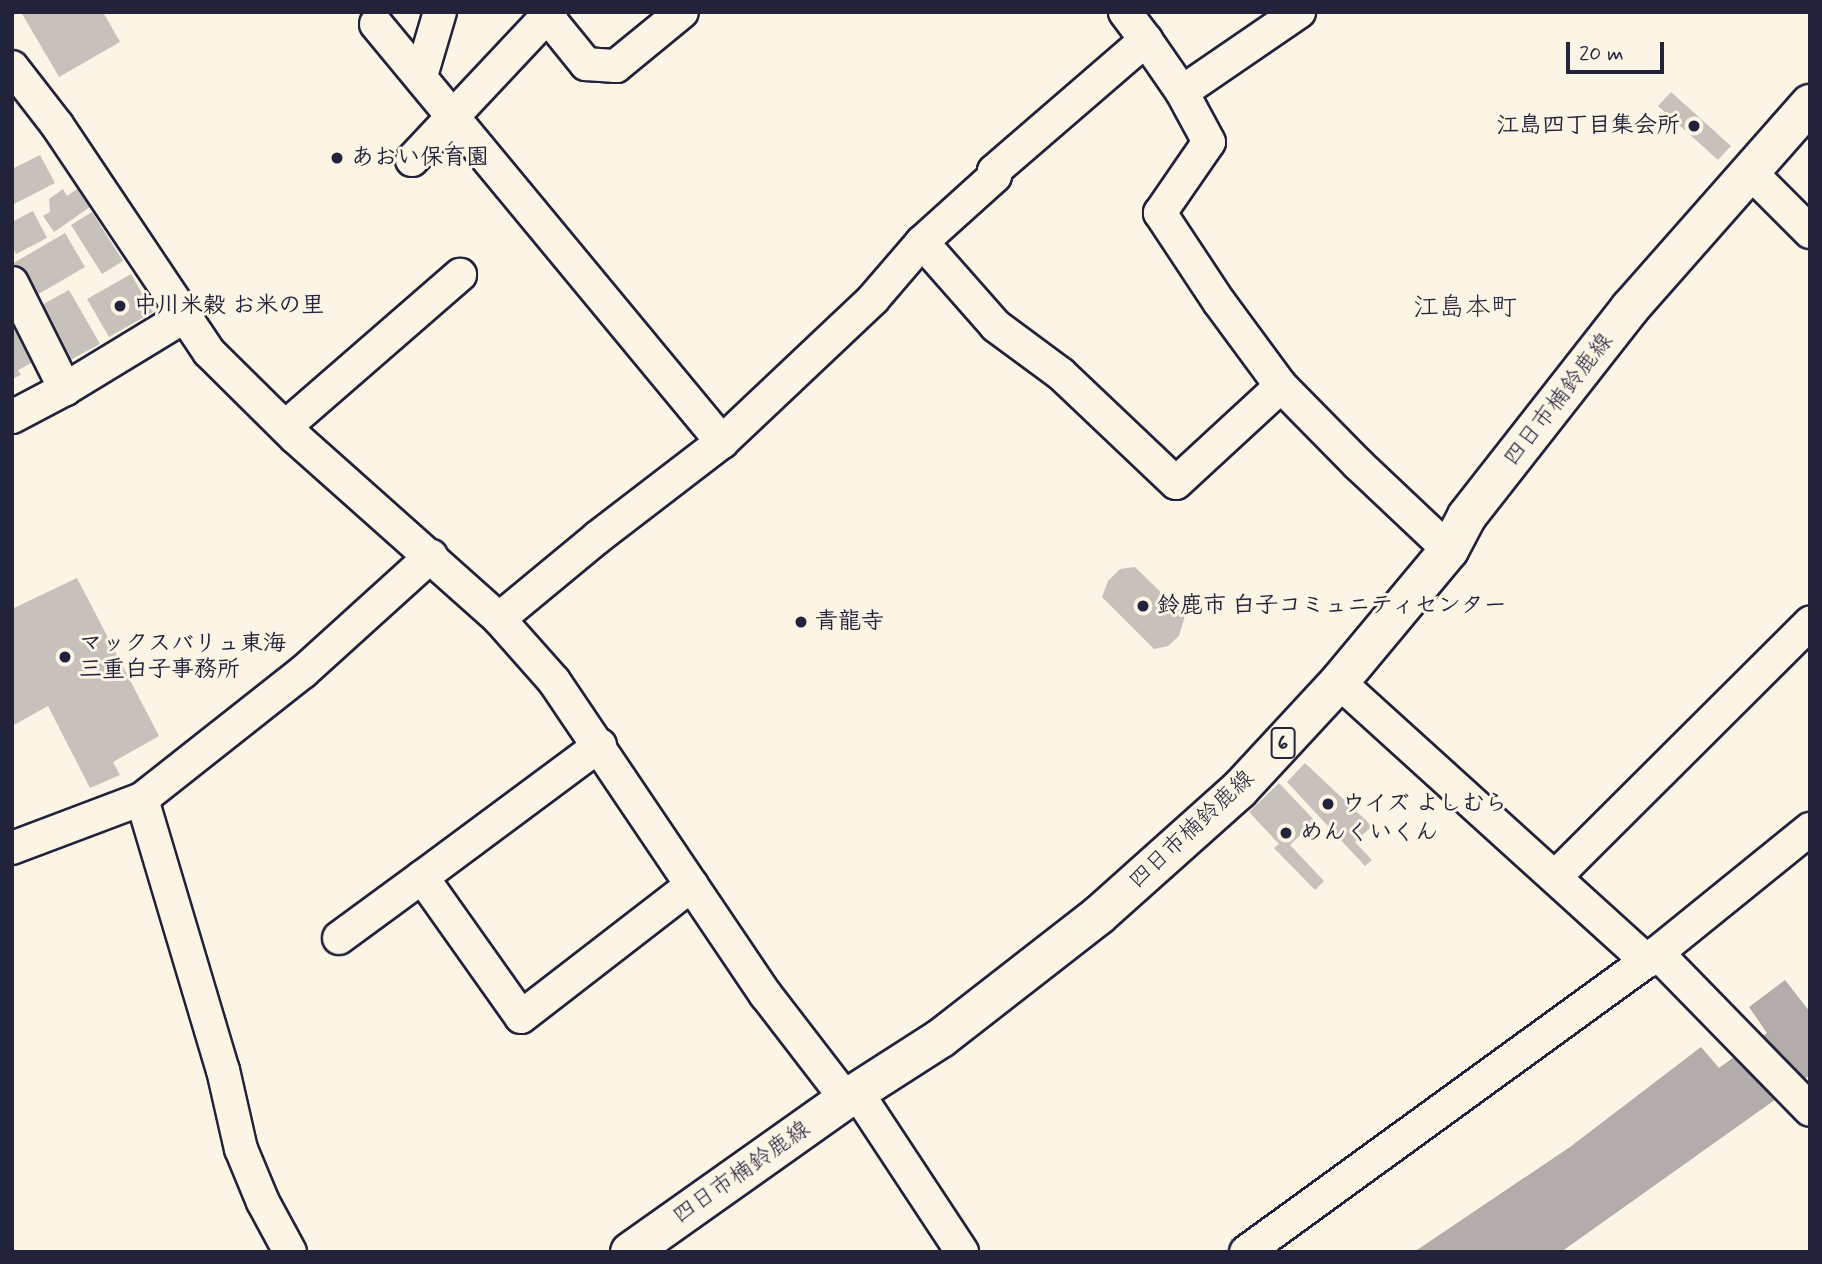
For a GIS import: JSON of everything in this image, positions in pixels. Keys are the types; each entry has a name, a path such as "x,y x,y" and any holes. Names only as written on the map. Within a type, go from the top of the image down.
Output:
{"main road":[{"name":"四日市楠鈴鹿線","path":"630,1252 852,1096 941,1038 1099,915 1239,790 1339,682 1449,550 1467,516 1630,308 1810,104"}],"street":[{"path":"421,76 440,12"},
{"path":"412,160 549,14 586,64 616,66 682,12"},
{"path":"1125,12 1182,92 1209,142 1160,213 1219,302 1281,386 1449,550"},
{"path":"1182,92 1299,12"},
{"path":"376,24 722,442"},
{"path":"499,619 598,537 722,442 831,341 838,329 873,299 922,242 995,176 994,171 1146,40"},
{"path":"12,67 58,125 209,352 285,427 499,619 554,681 600,745 766,995 852,1096 962,1252"},
{"path":"1750,172 1810,232"},
{"path":"922,242 996,326 1061,374 1176,484 1281,386"},
{"path":"285,427 460,275"},
{"path":"12,283 65,389"},
{"path":"12,417 65,389 185,316"},
{"path":"12,848 142,799 303,672 431,556"},
{"path":"1556,876 1810,624"},
{"path":"1339,682 1556,876 1652,957 1720,1019 1810,1110"},
{"path":"339,937 600,745"},
{"path":"142,799 220,1057 241,1149 263,1202 290,1252"},
{"path":"1246,1252 1652,957 1810,830"},
{"path":"422,877 521,1017 692,885"}],"shaded area":[{"path":"1785,980 1810,1012 1810,1075 1561,1252 1414,1252 1570,1147 1701,1047 1719,1068 1767,1033 1749,1007"}],"building":[{"path":"21,12 103,12 120,42 59,77"},
{"name":"江島四丁目集会所","path":"1671,92 1731,146 1718,160 1658,106"},
{"path":"40,155 55,183 12,205 12,169"},
{"path":"63,189 67,196 77,189 90,207 54,232 43,216 50,212 49,199"},
{"path":"33,211 47,238 16,254 12,247 12,222"},
{"path":"92,212 123,261 102,274 71,225"},
{"path":"65,233 85,267 30,299 12,264"},
{"name":"中川米穀 お米の里","path":"131,274 153,312 109,337 87,299"},
{"path":"69,290 100,344 61,365 31,311"},
{"path":"12,318 35,361 18,370 21,375 12,379"},
{"name":"鈴鹿市 白子コミュニティセンター","path":"1135,567 1185,616 1179,636 1168,646 1154,649 1102,597 1108,581 1120,569"},
{"name":"マックスバリュ東海 三重白子事務所","path":"77,578 159,736 113,762 120,775 90,788 48,706 12,726 12,609"},
{"name":"ウイズ よしむら","path":"1305,763 1372,826 1355,842 1372,860 1365,866 1287,782"},
{"name":"めんくいくん","path":"1279,783 1315,821 1290,845 1324,881 1315,890 1274,848 1279,844 1249,812"}],"place":[{"name":"江島四丁目集会所","path":"1694,126"},
{"name":"あおい保育園","path":"337,158"},
{"name":"中川米穀 お米の里","path":"120,306"},
{"name":"鈴鹿市 白子コミュニティセンター","path":"1143,606"},
{"name":"青龍寺","path":"801,622"},
{"name":"マックスバリュ東海 三重白子事務所","path":"65,657"},
{"name":"ウイズ よしむら","path":"1328,804"},
{"name":"めんくいくん","path":"1286,833"}],"district":[{"name":"江島本町","path":"1465,309"}]}
